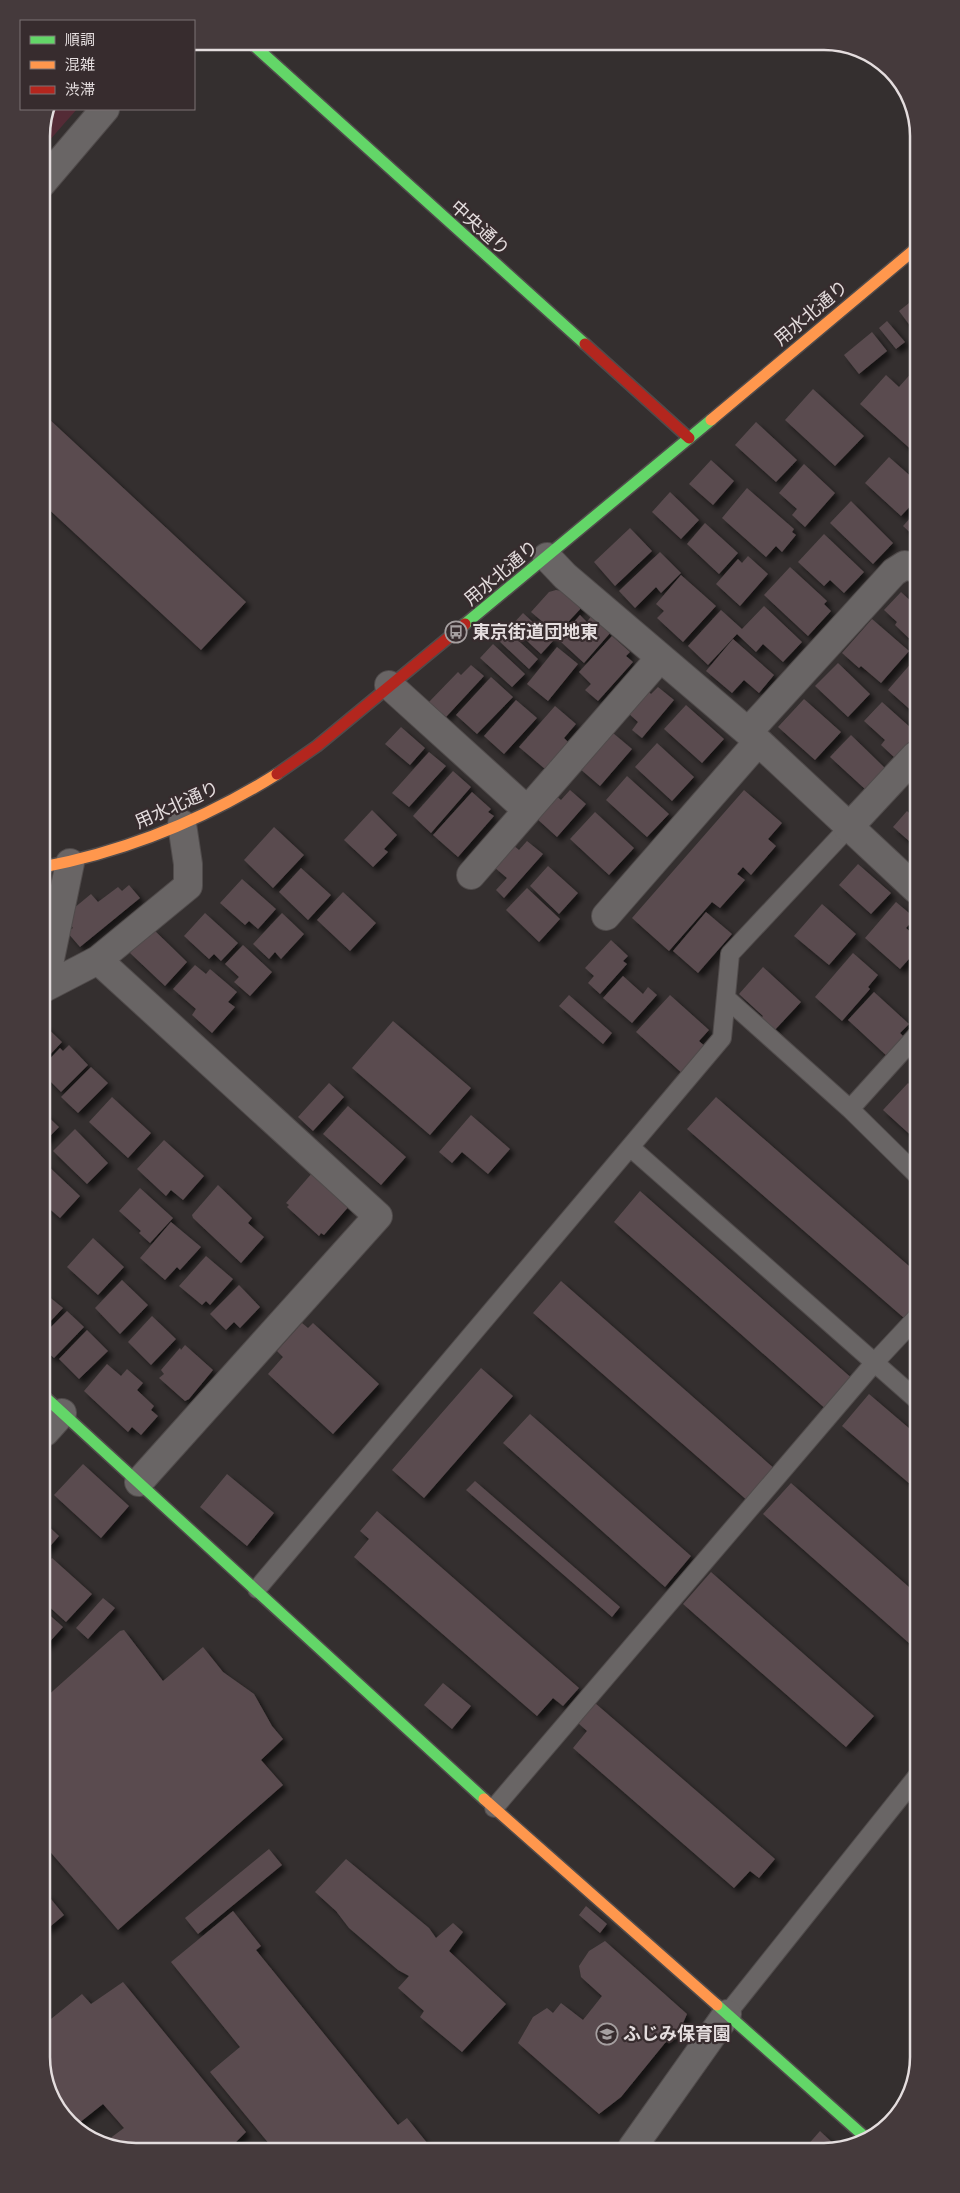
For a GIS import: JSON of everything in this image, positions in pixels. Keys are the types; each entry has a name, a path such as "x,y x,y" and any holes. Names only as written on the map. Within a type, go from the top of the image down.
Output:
{"street":[{"name":"中央通り","path":"259,50 689,438"},
{"path":"50,173 104,110"},
{"name":"用水北通り","path":"50,866 70,863 142,840 182,824 239,796 293,763 342,726 547,558 910,253"},
{"path":"547,558 565,576 753,737 848,828 910,884"},
{"path":"606,916 753,737 894,572 905,565 910,566"},
{"path":"471,875 660,658"},
{"path":"389,686 527,810"},
{"path":"848,828 910,761"},
{"path":"50,985 98,960 188,886 188,864 182,824"},
{"path":"50,959 70,863"},
{"path":"98,960 378,1216 139,1482"},
{"path":"50,1414 139,1482 494,1808 862,2134"},
{"path":"636,2143 727,2014"}],"lane":[{"path":"257,1590 722,1038 730,954 848,828"},
{"path":"726,998 850,1109 910,1168"},
{"path":"850,1109 910,1043"},
{"path":"630,1148 910,1394"},
{"path":"494,1808 875,1362 910,1324"},
{"path":"727,2014 910,1785"}],"shaded area":[{"path":"54,110 76,110 50,140"}],"building":[{"path":"910,302 910,326 899,311"},
{"path":"887,321 905,342 896,349 879,328"},
{"path":"872,332 887,351 859,374 844,355"},
{"path":"886,375 899,387 910,375 910,449 860,404"},
{"path":"813,389 864,436 835,466 785,420"},
{"path":"50,420 246,602 201,650 50,510"},
{"path":"756,422 797,460 776,482 735,445"},
{"path":"889,457 910,476 910,506 901,516 865,483"},
{"path":"711,460 734,481 713,505 689,484"},
{"path":"804,464 835,493 805,527 792,515 797,509 779,493"},
{"path":"747,488 794,529 792,532 796,535 782,552 776,546 766,557 722,518"},
{"path":"670,492 699,520 681,539 652,512"},
{"path":"851,501 893,543 873,564 830,523"},
{"path":"910,518 910,532 903,526"},
{"path":"705,523 738,553 719,574 687,544"},
{"path":"630,528 652,551 615,586 594,562"},
{"path":"824,534 864,572 844,593 830,580 824,586 798,562"},
{"path":"660,552 681,573 661,593 656,587 635,608 619,591"},
{"path":"748,556 768,574 740,606 716,584 738,559 742,563"},
{"path":"790,567 827,601 824,604 831,611 808,636 764,595"},
{"path":"681,575 716,606 683,642 657,618 664,611 656,604"},
{"path":"556,590 567,592 583,606 557,634 531,612 549,592"},
{"path":"901,592 910,600 910,639 895,625 897,622 884,610"},
{"path":"764,606 802,642 783,662 763,644 756,652 737,634 708,665 688,646 721,610 742,629"},
{"path":"523,613 553,641 541,654 511,626"},
{"path":"580,615 587,622 592,615 611,632 584,663 561,642 563,639 561,637"},
{"path":"872,619 909,651 881,683 861,666 859,668 842,653"},
{"path":"506,629 538,659 529,669 497,639"},
{"path":"612,636 630,652 626,656 633,662 598,701 585,690 591,684 579,672"},
{"path":"733,639 774,675 759,693 744,680 732,693 706,671"},
{"path":"493,644 525,674 512,687 480,658"},
{"path":"557,647 578,664 548,701 527,684"},
{"path":"838,663 870,694 848,717 815,686"},
{"path":"471,665 484,676 446,717 429,702 458,672 461,675"},
{"path":"910,665 910,709 888,690"},
{"path":"491,677 513,697 477,734 456,715"},
{"path":"658,687 674,700 642,738 632,730 638,722 627,712 646,689 651,694"},
{"path":"804,699 841,732 815,760 778,727"},
{"path":"516,700 537,718 504,754 484,736"},
{"path":"882,702 910,727 910,741 895,758 881,745 885,740 864,721"},
{"path":"686,705 724,739 702,763 664,729"},
{"path":"555,706 576,724 564,738 568,742 545,769 519,747"},
{"path":"401,727 425,748 410,765 385,744"},
{"path":"613,733 632,749 600,786 579,768"},
{"path":"851,735 886,769 866,790 830,757"},
{"path":"657,743 694,777 672,801 635,767"},
{"path":"429,752 446,766 409,807 392,793"},
{"path":"453,771 471,787 431,833 413,816"},
{"path":"627,776 669,814 647,837 606,800"},
{"path":"570,790 586,804 557,837 535,817 555,795 561,800"},
{"path":"744,790 782,823 768,839 776,846 751,875 743,867 737,874 745,880 720,908 712,902 669,951 632,918"},
{"path":"472,792 491,809 488,812 494,816 458,857 433,835"},
{"path":"372,810 397,835 384,849 388,852 373,867 344,840"},
{"path":"907,811 910,814 910,842 893,827"},
{"path":"595,812 634,848 609,875 570,839"},
{"path":"274,827 304,855 273,888 244,860"},
{"path":"527,841 543,854 504,898 496,890 507,878 494,867 513,845 519,850"},
{"path":"858,864 891,893 871,914 839,885"},
{"path":"548,866 578,893 559,914 530,886"},
{"path":"301,868 331,895 308,920 279,892"},
{"path":"242,879 276,909 258,929 249,921 245,925 220,903"},
{"path":"129,885 140,898 80,947 67,932 73,928 67,920 68,913 91,894 98,902 118,887 122,891"},
{"path":"527,888 560,919 539,942 506,910"},
{"path":"343,892 376,923 350,951 317,920"},
{"path":"896,902 910,914 910,924 906,928 910,932 910,958 900,969 865,938"},
{"path":"822,904 856,934 829,965 794,936"},
{"path":"706,912 732,934 698,973 673,951"},
{"path":"205,913 238,943 221,961 214,954 209,959 184,936"},
{"path":"282,913 304,934 281,959 275,952 269,959 253,944"},
{"path":"153,929 187,962 165,986 130,953"},
{"path":"611,940 628,956 623,961 627,964 600,994 588,983 594,976 585,968"},
{"path":"243,945 272,972 250,996 234,982 239,977 225,964"},
{"path":"853,953 878,975 868,987 870,989 842,1021 815,997"},
{"path":"195,965 206,974 210,969 237,992 228,1002 235,1007 212,1033 192,1015 196,1009 173,989"},
{"path":"763,967 801,1002 772,1033 759,1021 763,1016 739,994"},
{"path":"623,976 643,994 648,987 657,995 632,1023 603,998"},
{"path":"874,992 909,1024 900,1033 905,1038 888,1057 848,1020"},
{"path":"569,995 612,1033 603,1044 559,1006"},
{"path":"670,995 709,1030 699,1041 708,1049 684,1075 636,1032"},
{"path":"393,1021 471,1088 430,1135 352,1068"},
{"path":"50,1031 62,1042 50,1055"},
{"path":"69,1045 88,1065 61,1092 50,1081 50,1059 60,1048 63,1051"},
{"path":"91,1067 108,1083 78,1113 61,1097"},
{"path":"329,1083 344,1097 313,1131 298,1117"},
{"path":"908,1083 910,1085 910,1135 883,1110"},
{"path":"112,1097 151,1133 128,1158 89,1122"},
{"path":"716,1097 910,1267 910,1312 904,1318 687,1129"},
{"path":"348,1106 406,1157 381,1185 323,1134"},
{"path":"471,1115 510,1149 488,1174 462,1152 452,1163 439,1152"},
{"path":"50,1119 59,1127 50,1136"},
{"path":"75,1129 108,1163 87,1184 53,1151"},
{"path":"164,1140 204,1176 183,1200 171,1190 166,1196 137,1169"},
{"path":"50,1168 80,1196 60,1218 50,1209"},
{"path":"313,1172 350,1205 324,1235 321,1233 319,1236 287,1207 289,1205 286,1203"},
{"path":"218,1185 252,1218 248,1223 264,1237 241,1263 192,1215"},
{"path":"140,1188 173,1218 150,1243 139,1233 141,1231 119,1211"},
{"path":"640,1191 855,1381 828,1411 614,1222"},
{"path":"171,1222 201,1247 180,1270 177,1267 165,1280 140,1258"},
{"path":"93,1238 124,1267 98,1295 67,1267"},
{"path":"206,1256 233,1279 210,1305 206,1301 202,1305 179,1286"},
{"path":"122,1280 148,1305 120,1334 95,1308"},
{"path":"561,1281 776,1470 749,1502 533,1313"},
{"path":"239,1285 260,1307 240,1328 234,1322 226,1330 210,1314"},
{"path":"50,1297 63,1308 50,1322"},
{"path":"67,1311 84,1327 54,1358 50,1354 50,1328"},
{"path":"152,1316 176,1339 151,1365 128,1342"},
{"path":"302,1323 308,1328 313,1323 379,1384 333,1434 268,1374 283,1357 277,1351"},
{"path":"87,1330 108,1351 79,1379 59,1359"},
{"path":"185,1345 213,1370 189,1399 185,1401 159,1378 164,1374 161,1370 180,1348 181,1350"},
{"path":"107,1364 121,1376 127,1369 143,1383 137,1390 154,1406 151,1410 158,1416 141,1435 132,1427 128,1432 84,1391"},
{"path":"481,1368 513,1396 424,1498 392,1470"},
{"path":"869,1394 910,1429 910,1484 842,1426"},
{"path":"530,1414 691,1556 665,1587 503,1443"},
{"path":"83,1464 129,1506 101,1538 54,1495"},
{"path":"227,1474 274,1513 247,1546 200,1507"},
{"path":"475,1481 620,1607 612,1617 466,1490"},
{"path":"791,1483 910,1588 910,1644 763,1514"},
{"path":"377,1511 579,1688 563,1706 553,1698 537,1716 354,1557 369,1539 360,1531"},
{"path":"50,1528 59,1536 50,1546"},
{"path":"52,1558 92,1594 66,1622 50,1608 50,1560"},
{"path":"711,1572 874,1716 846,1747 683,1604"},
{"path":"103,1598 115,1608 88,1639 76,1628"},
{"path":"50,1615 63,1627 50,1641"},
{"path":"124,1630 163,1681 203,1647 223,1672 254,1694 272,1726 283,1739 261,1760 283,1785 118,1930 50,1852 50,1694 120,1631"},
{"path":"443,1683 471,1706 452,1729 424,1705"},
{"path":"595,1703 775,1859 759,1878 750,1871 734,1888 573,1748 587,1731 578,1723"},
{"path":"269,1849 282,1865 198,1934 185,1918"},
{"path":"346,1859 429,1928 436,1938 453,1923 463,1932 449,1951 506,2004 462,2052 420,2017 424,2011 398,1988 409,1976 398,1970 349,1928 336,1911 315,1892"},
{"path":"50,1898 64,1915 50,1927"},
{"path":"586,1906 607,1924 600,1933 579,1915"},
{"path":"233,1911 261,1946 256,1950 398,2125 407,2118 427,2143 268,2143 210,2072 240,2047 171,1962"},
{"path":"605,1941 687,2014 679,2032 665,2043 621,2097 599,2114 518,2043 533,2017 547,2008 553,2013 561,2003 583,2020 602,1996 581,1977 579,1966 589,1951"},
{"path":"123,1982 246,2132 235,2143 130,2143 110,2138 124,2128 103,2104 80,2122 75,2118 62,2100 55,2085 50,2057 50,2020 82,1994 91,2004"},
{"path":"820,2131 832,2142 824,2143 810,2143"}],"traffic: fast":[{"path":"259,50 585,344"},
{"path":"465,624 711,420"},
{"path":"50,1402 484,1799"},
{"path":"717,2005 862,2134"}],"traffic: slow":[{"path":"711,420 910,253"},
{"path":"50,865 105,852 164,831 222,805 277,774"},
{"path":"484,1799 717,2005"}],"traffic: jam":[{"path":"585,344 689,438"},
{"path":"277,774 317,746 465,624"}],"place":[{"name":"東京街道団地東","path":"456,632"},
{"name":"ふじみ保育園","path":"607,2034"}]}
